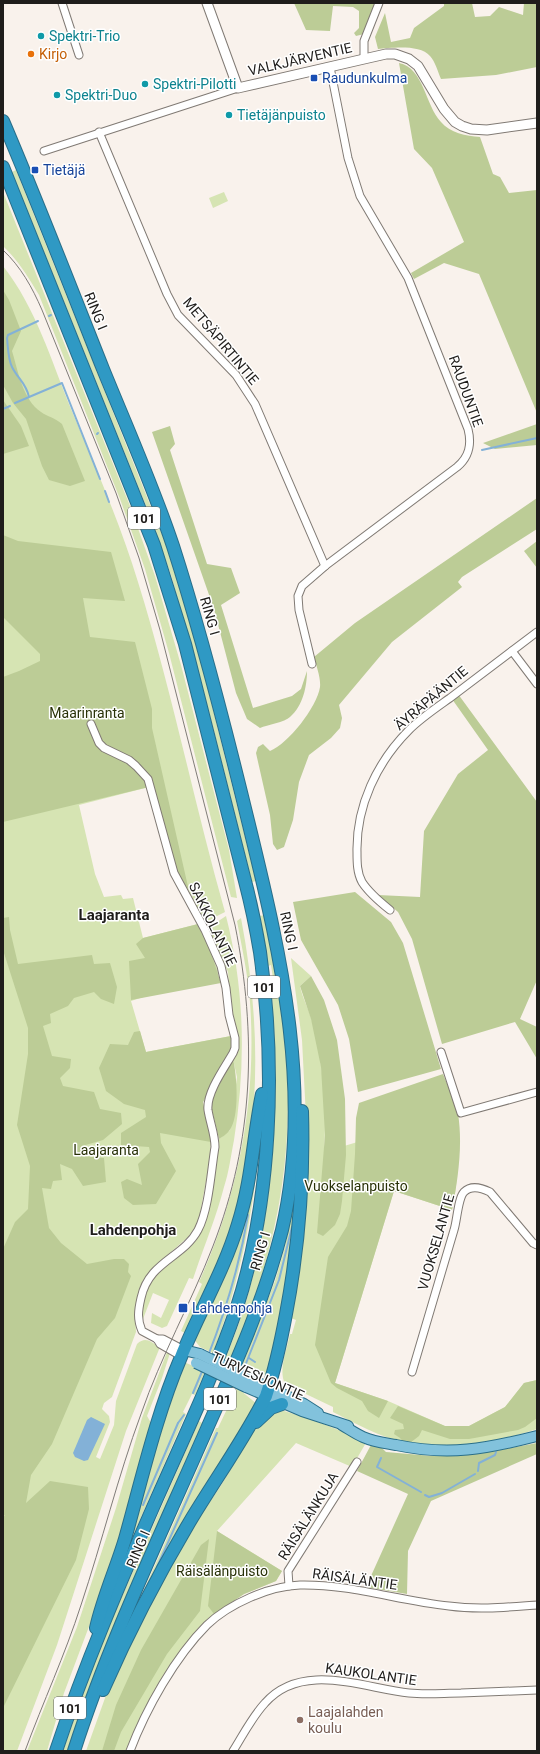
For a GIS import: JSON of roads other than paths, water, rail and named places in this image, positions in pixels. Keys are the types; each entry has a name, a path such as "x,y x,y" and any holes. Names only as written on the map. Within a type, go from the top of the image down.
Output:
{"highway":[{"name":"RING I","path":"3,121 166,527 193,609 224,725 271,914 284,982 293,1059 295,1108 292,1167 282,1229 259,1305 236,1362 102,1670 74,1751"},
{"name":"RING I","path":"3,167 154,545 185,644 254,918 264,982 268,1058 268,1098 264,1169 249,1264 236,1309 220,1354 86,1666 56,1751"},
{"path":"86,1666 100,1610 121,1550 155,1427 183,1353 230,1251 239,1223 253,1163 261,1097 268,1058"},
{"path":"83,1724 102,1692 122,1647 147,1598 189,1524 246,1431 268,1392 273,1378 290,1295 300,1209 303,1151 302,1108 293,1059"},
{"path":"246,1431 271,1408 282,1404"}],"main road":[{"name":"TURVESUONTIE","path":"183,1353 268,1392 304,1404 324,1418"},
{"name":"TURVESUONTIE","path":"268,1392 282,1404 342,1425 363,1437 377,1442 424,1450 468,1451 500,1446 537,1436"}],"street":[{"path":"62,3 79,55"},
{"path":"207,3 238,88"},
{"path":"364,58 364,41 379,3"},
{"name":"VALKJÄRVENTIE","path":"44,151 98,132 238,88 386,54 395,54 409,58 422,71 444,109 455,122 462,126 471,129 487,130 537,123"},
{"name":"RAUDUNTIE","path":"312,664 299,610 298,596 306,582 325,566 457,468 465,459 470,445 468,430 408,278 360,196 348,158 330,67"},
{"name":"METSÄPIRTINTIE","path":"98,132 167,294 178,315 236,375 256,406 325,566"},
{"name":"ÄYRÄPÄÄNTIE","path":"390,910 376,899 366,886 358,870 357,832 368,792 384,760 409,729 537,632"},
{"path":"512,651 537,684"},
{"name":"SAKKOLANTIE","path":"91,724 99,743 104,748 133,763 148,779 174,873 205,930 221,966 226,988 229,1015 235,1038 233,1053 208,1100 208,1110 215,1135 215,1147 203,1221 189,1242 157,1268 145,1284 142,1291 138,1315 142,1331 157,1340 163,1339 183,1353"},
{"path":"441,1052 461,1113 537,1092"},
{"name":"VUOKSELANTIE","path":"412,1372 456,1225 461,1197 464,1192 472,1188 481,1188 490,1192 533,1243 537,1245"},
{"name":"RÄISÄLÄNKUJA","path":"289,1586 288,1571 357,1462"},
{"name":"RÄISÄLÄNTIE","path":"130,1751 137,1733 169,1673 207,1625 249,1598 274,1589 289,1586 328,1586 450,1606 488,1608 537,1605"},
{"name":"KAUKOLANTIE","path":"233,1751 254,1716 264,1703 278,1692 292,1684 332,1680 423,1694 537,1690"}],"water":[{"path":"91,1417 105,1424 88,1460 84,1461 75,1457 73,1453 87,1420"}],"waterway":[{"path":"29,397 26,388 11,364 8,353 7,338 8,335 38,321"},
{"path":"15,403 62,383 100,479"},
{"path":"3,409 10,406"},
{"path":"482,450 537,438"},
{"path":"105,491 109,502"},
{"path":"208,1356 232,1286 248,1215"},
{"path":"243,1371 279,1280 292,1227"},
{"path":"249,1358 255,1362"},
{"path":"193,1393 203,1369"},
{"path":"231,1399 236,1386"},
{"path":"178,1423 184,1415"},
{"path":"143,1505 178,1423"},
{"path":"157,1567 217,1433"},
{"path":"478,1471 479,1463 495,1455 496,1452"},
{"path":"381,1458 377,1467 421,1492"},
{"path":"425,1495 429,1497 442,1493 475,1474"}],"tram line":[{"path":"3,250 26,278 42,310 116,493 139,558 160,630 235,925 247,1007 249,1047 248,1087 244,1127 237,1167 227,1206 213,1246 149,1392 125,1461 75,1624 25,1751"}],"place":[{"name":"Spektri-Trio","path":"41,36"},
{"name":"Kirjo","path":"31,54"},
{"name":"Raudunkulma","path":"314,78"},
{"name":"Spektri-Pilotti","path":"145,84"},
{"name":"Spektri-Duo","path":"57,95"},
{"name":"Tietäjänpuisto","path":"229,115"},
{"name":"Tietäjä","path":"35,170"},
{"name":"Lahdenpohja","path":"183,1308"},
{"name":"Laajalahden koulu","path":"300,1720"}],"district":[{"name":"Laajaranta","path":"114,915"},
{"name":"Lahdenpohja","path":"133,1230"}],"park label":[{"name":"Maarinranta","path":"87,713"},
{"name":"Vuokselanpuisto","path":"356,1186"},
{"name":"Räisälänpuisto","path":"222,1571"}]}
